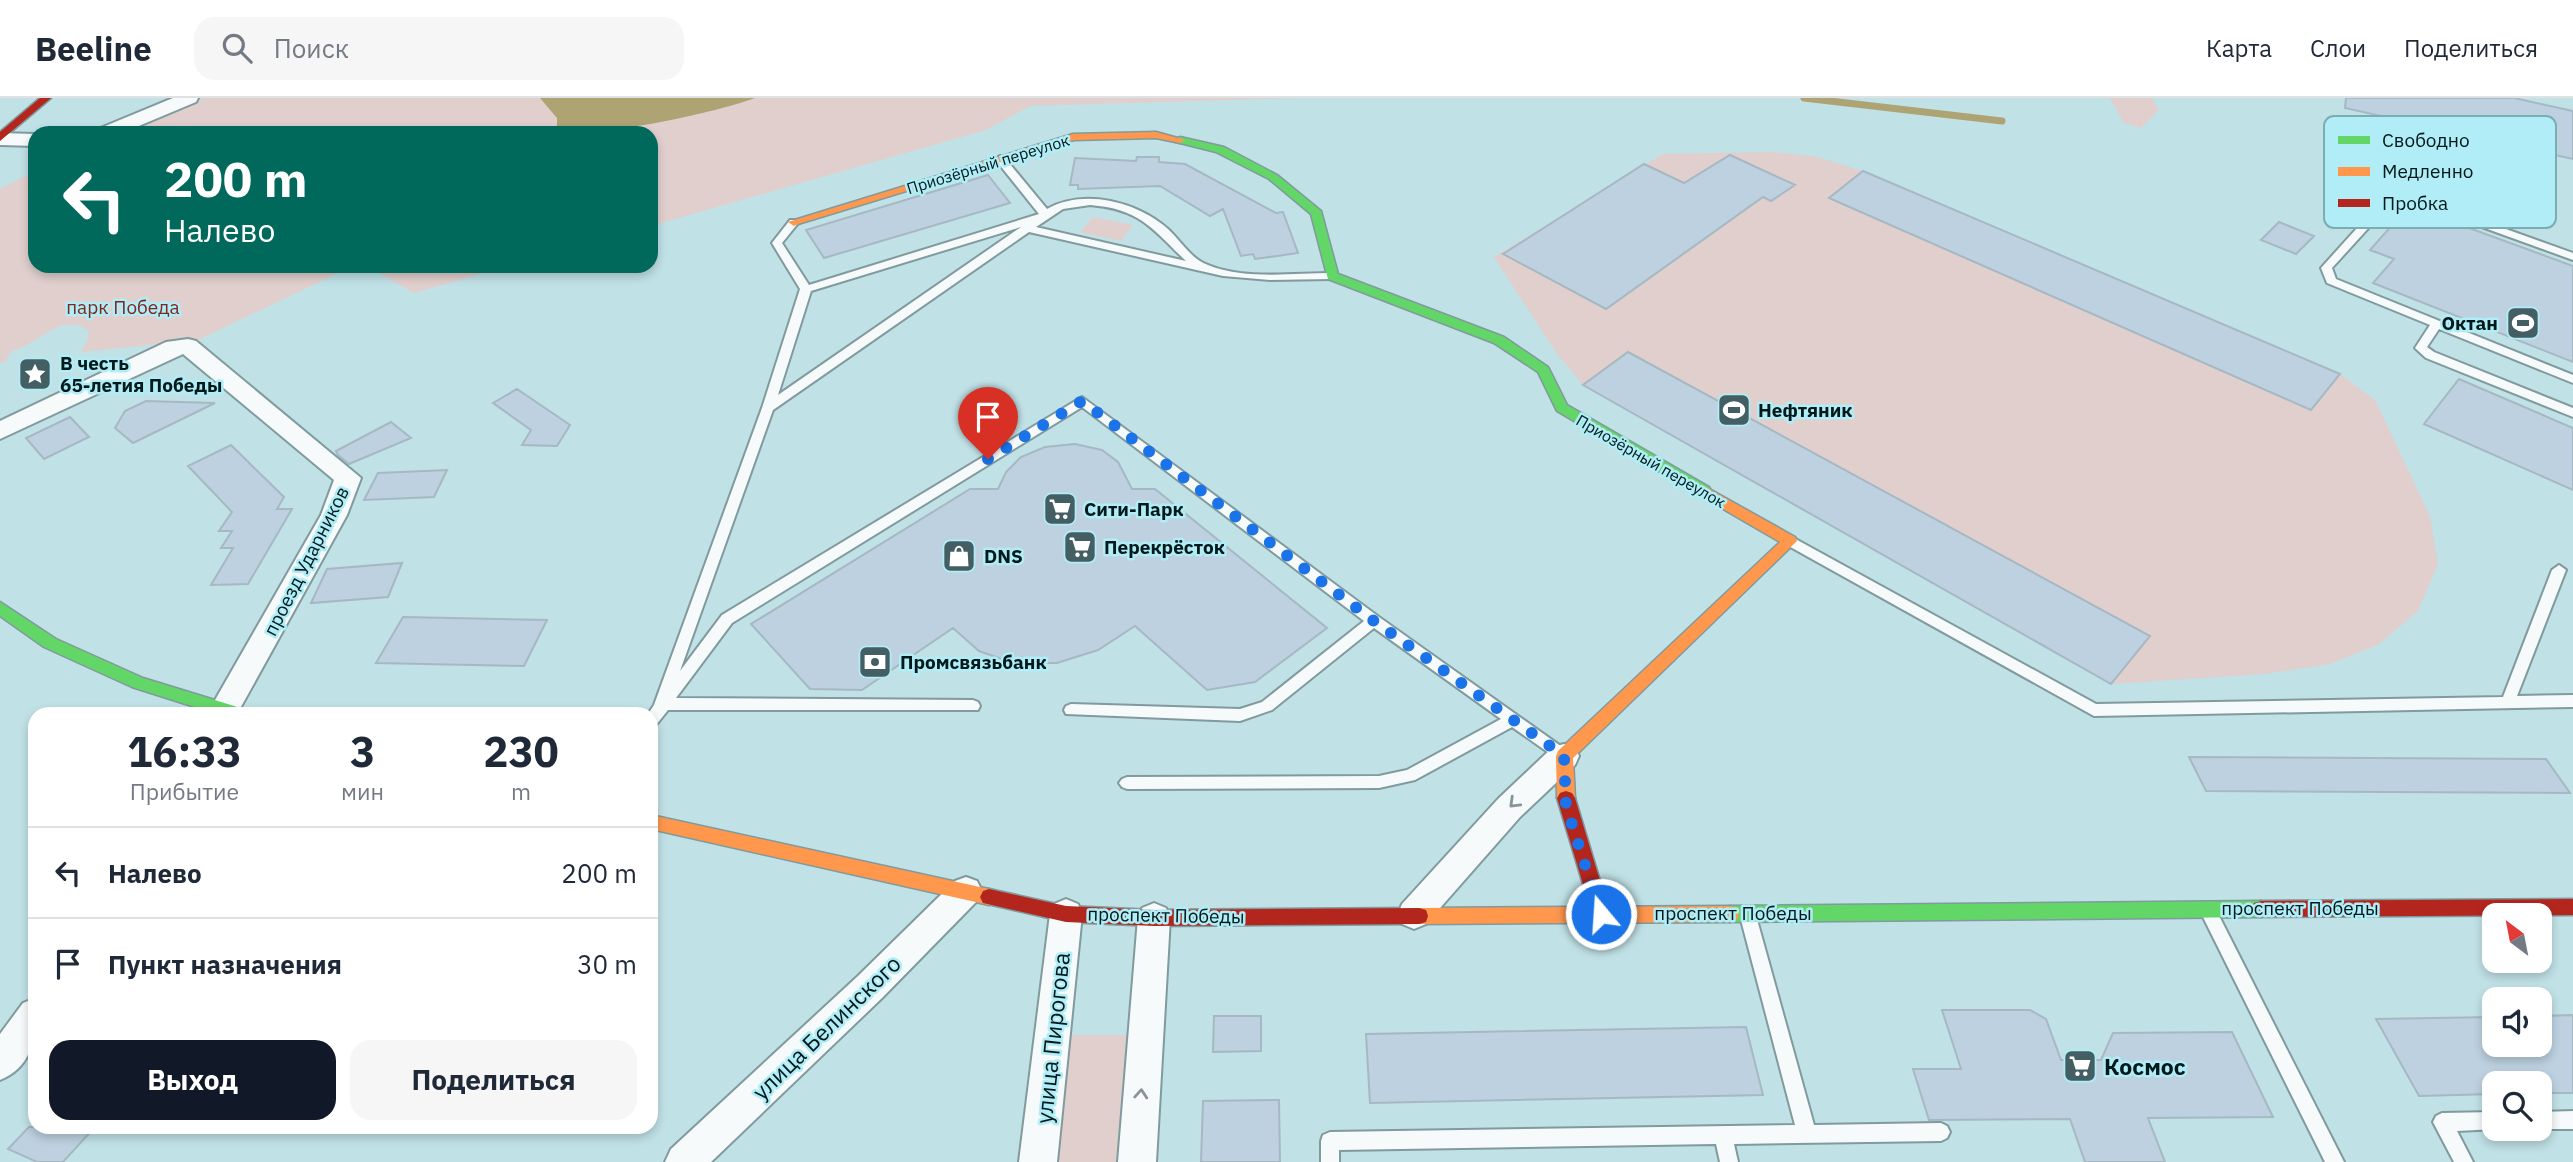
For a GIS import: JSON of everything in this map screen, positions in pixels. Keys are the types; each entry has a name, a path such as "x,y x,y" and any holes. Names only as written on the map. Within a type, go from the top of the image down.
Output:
{"street":[{"path":"0,138 46,98"},
{"path":"122,126 190,98"},
{"name":"Приозёрный переулок","path":"794,222 1073,137 1156,135 1220,149 1273,177 1317,213 1332,276 1499,340 1543,370 1562,408 1790,541"},
{"path":"0,138 28,140"},
{"name":"проезд Ударников","path":"0,430 174,346 188,346 348,478 334,515 231,707"},
{"path":"1414,914 1509,808 1790,541"},
{"path":"0,608 50,643 138,683 210,707"},
{"path":"1564,756 1566,806 1601,914"},
{"name":"проспект Победы","path":"658,824 1066,914 1154,918 2573,907"},
{"name":"улица Белинского","path":"684,1162 870,987 965,891"},
{"name":"улица Пирогова","path":"1038,1162 1066,914"},
{"path":"1137,1162 1154,918"},
{"path":"0,1063 28,1024"}],"lane":[{"path":"1000,159 1046,215"},
{"path":"768,408 1061,206 1103,204 1125,207 1140,213 1164,232 1190,259 1205,269"},
{"path":"806,289 1046,215"},
{"path":"662,704 768,408 806,289 777,243 794,222"},
{"path":"1027,228 1205,269 1269,276 1332,276"},
{"path":"2363,228 2326,268 2331,281 2573,379"},
{"path":"2493,228 2573,257"},
{"path":"2438,324 2421,348 2430,355 2573,413"},
{"path":"658,710 727,619 1082,401 1374,621 1564,756"},
{"path":"1790,541 2094,710 2573,701"},
{"path":"2508,702 2559,570"},
{"path":"1071,710 1240,715 1267,706 1374,621"},
{"path":"662,704 972,706"},
{"path":"1127,783 1379,782 1409,776 1513,720"},
{"path":"2207,909 2335,1162"},
{"path":"1748,913 1807,1134"},
{"path":"2552,1121 2573,1120"},
{"path":"2464,1162 2442,1122 2482,1121"},
{"path":"1330,1162 1330,1142 1941,1132"},
{"path":"1723,1135 1729,1162"}],"green space":[{"path":"204,98 1299,98 1030,106 986,130 658,224 658,126 140,126"},
{"path":"2110,98 2152,98 2159,110 2141,128 2124,123"},
{"name":"Нефтяник","path":"1768,152 1814,156 1863,171 2340,374 2375,400 2430,516 2438,564 2418,611 2378,645 2330,664 2265,674 2111,684 1583,385 1557,354 1494,257 1663,154"},
{"name":"парк Победa","path":"28,175 28,273 338,273 198,340 81,352 88,339 88,330 77,325 67,325 11,351 5,362 0,363 0,189"},
{"path":"1093,217 1133,225 1121,241 1080,232"},
{"path":"378,273 484,273 414,293"},
{"path":"1070,1035 1128,1035 1120,1162 1057,1162"}],"shaded area":[{"path":"540,98 755,98 712,111 638,126 557,126 557,118"}],"building":[{"path":"2346,98 2514,98 2573,111 2573,159 2556,155 2556,116 2381,116 2345,108"},
{"path":"1730,155 1795,185 1771,201 1763,197 1606,309 1503,254 1644,164 1684,183"},
{"path":"1137,157 1159,157 1159,162 1185,164 1276,213 1283,212 1298,253 1255,259 1253,254 1241,256 1223,209 1210,216 1160,186 1078,189 1078,185 1070,185 1075,158 1136,161"},
{"path":"1863,171 2340,374 2311,410 1829,198"},
{"path":"988,175 1010,203 824,258 806,230"},
{"path":"2279,222 2314,236 2296,254 2261,240"},
{"name":"Октан","path":"2390,228 2469,228 2573,266 2573,362 2373,283 2394,259 2370,250"},
{"path":"1628,352 2150,636 2111,684 1583,385"},
{"path":"2459,379 2573,428 2573,490 2424,424"},
{"path":"517,389 570,425 557,446 522,445 531,430 493,403"},
{"path":"146,401 215,403 133,443 115,428 125,411"},
{"path":"70,417 89,437 44,459 26,438"},
{"path":"391,422 411,438 349,464 338,455 336,451"},
{"path":"1075,444 1102,450 1118,462 1132,489 1155,489 1327,628 1255,682 1207,690 1135,626 1098,650 1057,663 1013,663 979,651 953,628 862,690 810,689 751,624 970,489 998,489 1006,472 1021,457 1045,447"},
{"path":"231,445 284,497 277,509 292,509 248,584 211,585 233,548 221,548 232,531 219,531 232,512 188,466"},
{"path":"447,470 434,497 364,500 378,473"},
{"path":"402,563 388,597 311,603 327,569"},
{"path":"403,617 547,620 524,666 376,663"},
{"path":"2189,757 2546,759 2570,793 2206,791"},
{"path":"1942,1010 2030,1010 2046,1019 2061,1060 2101,1060 2113,1033 2232,1032 2273,1117 2148,1118 2165,1162 2085,1162 2070,1119 1929,1120 1913,1069 1961,1069"},
{"path":"2573,1015 2573,1093 2552,1093 2552,1071 2482,1071 2482,1094 2419,1096 2376,1019 2482,1017 2482,1057 2552,1057 2552,1016"},
{"path":"1214,1016 1261,1016 1261,1051 1213,1052"},
{"path":"1746,1027 1763,1095 1370,1103 1366,1034"},
{"path":"1279,1100 1280,1162 1201,1162 1203,1101"},
{"path":"28,1128 28,1134 89,1134 63,1162 37,1162 8,1149"}],"waterway":[{"path":"1804,98 2002,121"}],"traffic: fast":[{"path":"1180,140 1220,149 1273,177 1317,213 1332,276 1499,340 1543,370 1562,408 1704,491"},
{"path":"0,608 50,643 138,683 215,707"},
{"path":"1730,914 2261,909"}],"traffic: slow":[{"path":"794,222 1073,137 1156,135 1180,140"},
{"path":"1566,798 1564,756 1790,541 1704,491"},
{"path":"658,824 989,897"},
{"path":"1419,916 1730,914"}],"traffic: jam":[{"path":"0,138 46,98"},
{"path":"1566,798 1601,914"},
{"path":"989,897 1066,914 1154,918 1419,916"},
{"path":"2261,909 2573,907"}],"place":[{"name":"Октан","path":"2523,323"},
{"name":"В честь 65-летия Победы","path":"35,374"},
{"name":"Нефтяник","path":"1734,410"},
{"name":"Сити-Парк","path":"1060,509"},
{"name":"Перекрёсток","path":"1080,547"},
{"name":"DNS","path":"959,556"},
{"name":"Промсвязьбанк","path":"875,662"},
{"name":"Космос","path":"2080,1066"}],"route":[{"path":"988,459 1082,401 1374,621 1564,756 1566,806 1601,914"}]}
